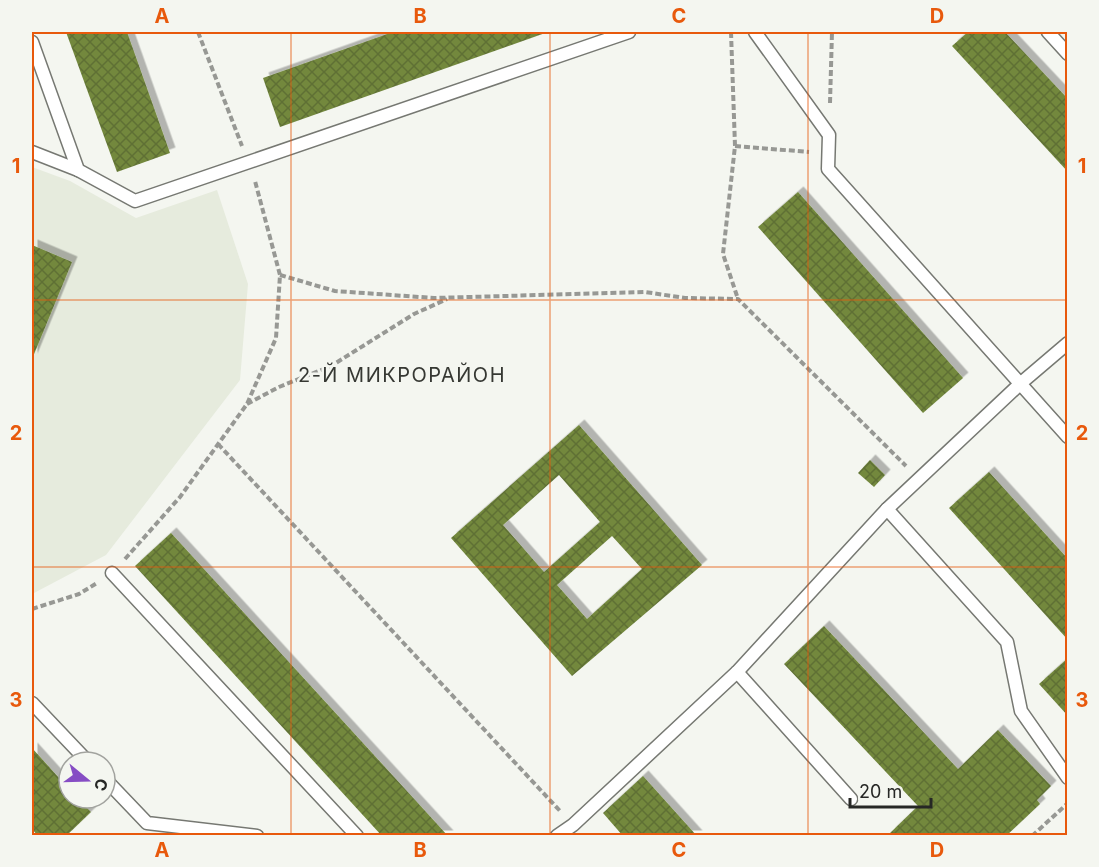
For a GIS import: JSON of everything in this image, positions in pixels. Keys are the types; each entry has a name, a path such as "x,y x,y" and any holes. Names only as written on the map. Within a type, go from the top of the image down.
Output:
{"lane":[{"path":"32,152 78,170 135,201 629,32"},
{"path":"755,32 829,135 828,169 1068,437"},
{"path":"1048,32 1068,54"},
{"path":"32,42 78,170"},
{"path":"558,836 573,825 736,672 886,509 1020,383 1068,343"},
{"path":"886,509 1007,642 1021,711 1068,778"},
{"path":"112,573 357,836"},
{"path":"736,672 851,799"},
{"path":"32,703 77,750"},
{"path":"117,792 158,836"},
{"path":"147,823 257,836"},
{"path":"573,825 583,836"}],"path":[{"path":"32,609 79,594 112,573 180,496 247,404 276,338 280,275 259,191 198,32"},
{"path":"731,32 735,146 723,254 738,299 919,479"},
{"path":"829,135 832,32"},
{"path":"735,146 828,154"},
{"path":"280,275 335,291 448,298 645,292 685,298 738,299"},
{"path":"247,404 279,387 331,366 414,314 448,298"},
{"path":"218,444 573,825"},
{"path":"1032,836 1068,802"}],"shaded area":[{"path":"32,167 70,181 136,218 217,190 248,284 240,380 106,555 34,593 32,593"}],"building":[{"path":"66,32 127,32 170,153 117,172"},
{"path":"393,32 548,32 280,127 263,78"},
{"path":"968,32 1005,32 1068,99 1068,172 952,46"},
{"path":"798,192 963,378 923,413 758,227"},
{"path":"32,245 72,262 32,359"},
{"path":"579,425 702,565 572,676 451,538","holes":["559,475 600,522 544,572 503,525","612,536 642,569 587,619 557,585"]},
{"path":"870,460 885,475 874,487 858,473"},
{"path":"989,472 1068,559 1068,640 949,508"},
{"path":"171,533 448,836 382,836 135,566"},
{"path":"824,626 958,769 998,730 1051,786 1037,800 1040,804 1006,836 892,836 890,833 918,806 784,664"},
{"path":"1068,658 1068,716 1039,684"},
{"path":"32,748 57,776 57,810 89,810 91,812 66,836 38,836 32,829"},
{"path":"643,776 697,836 623,836 603,813"}],"district":[{"name":"2-Й МИКРОРАЙОН","path":"402,375"}]}
